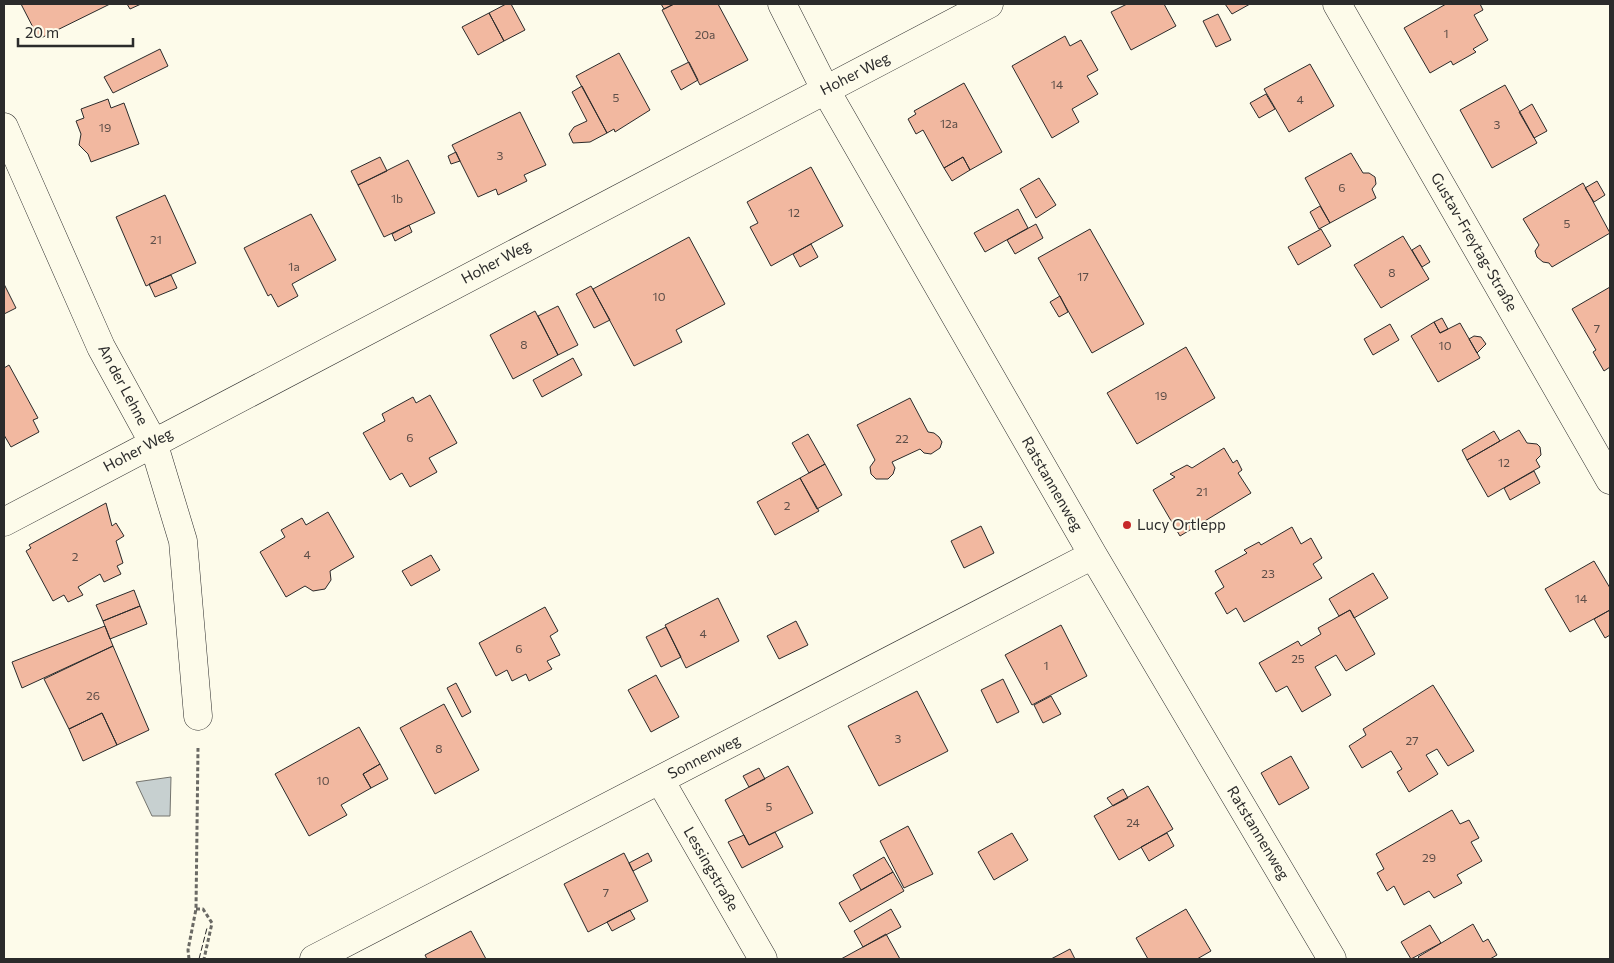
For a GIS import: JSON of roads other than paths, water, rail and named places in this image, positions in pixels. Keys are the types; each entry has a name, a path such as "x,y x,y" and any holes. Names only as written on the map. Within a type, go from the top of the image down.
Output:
{"street":[{"name":"Ratstannenweg","path":"782,4 824,89 1093,555 1332,959"},
{"name":"Hoher Weg","path":"4,522 824,89 990,4"},
{"name":"Gustav-Freytag-Straße","path":"1337,4 1610,480"},
{"name":"An der Lehne","path":"4,126 101,346 154,442 183,541 198,716"},
{"name":"Sonnenweg","path":"314,959 1093,555"},
{"name":"Lessingstraße","path":"660,780 763,959"}],"place":[{"name":"Lucy Ortlepp","path":"1127,525"}]}
